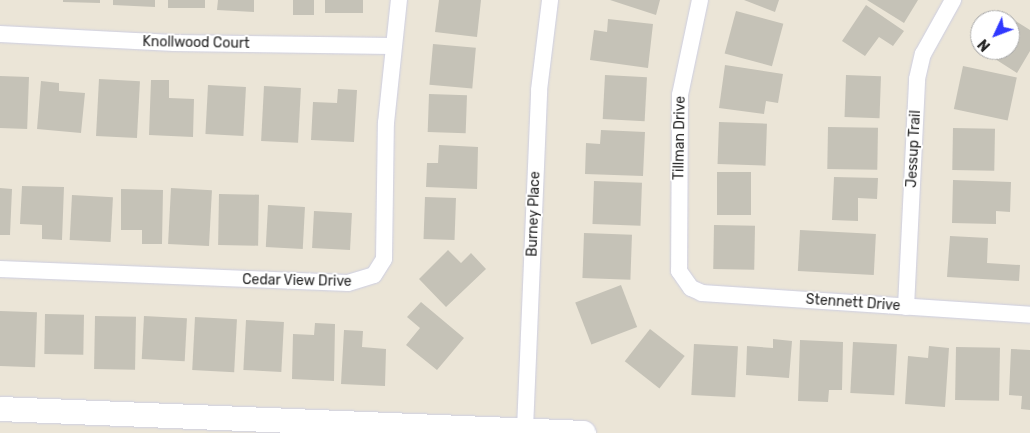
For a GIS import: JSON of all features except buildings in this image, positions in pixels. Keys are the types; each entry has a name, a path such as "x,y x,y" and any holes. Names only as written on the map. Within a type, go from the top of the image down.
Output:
{"main road":[{"path":"0,409 584,433"}],"street":[{"name":"Cedar View Drive","path":"0,269 71,275 366,281 384,259 391,46 399,0"},
{"name":"Burney Place","path":"525,431 539,90 550,0"},
{"name":"Tillman Drive","path":"682,277 680,95 700,0"},
{"name":"Jessup Trail","path":"906,307 917,79 923,54 954,0"},
{"name":"Knollwood Court","path":"0,34 174,43 391,46"},
{"name":"Stennett Drive","path":"682,277 702,292 1030,315"}]}
